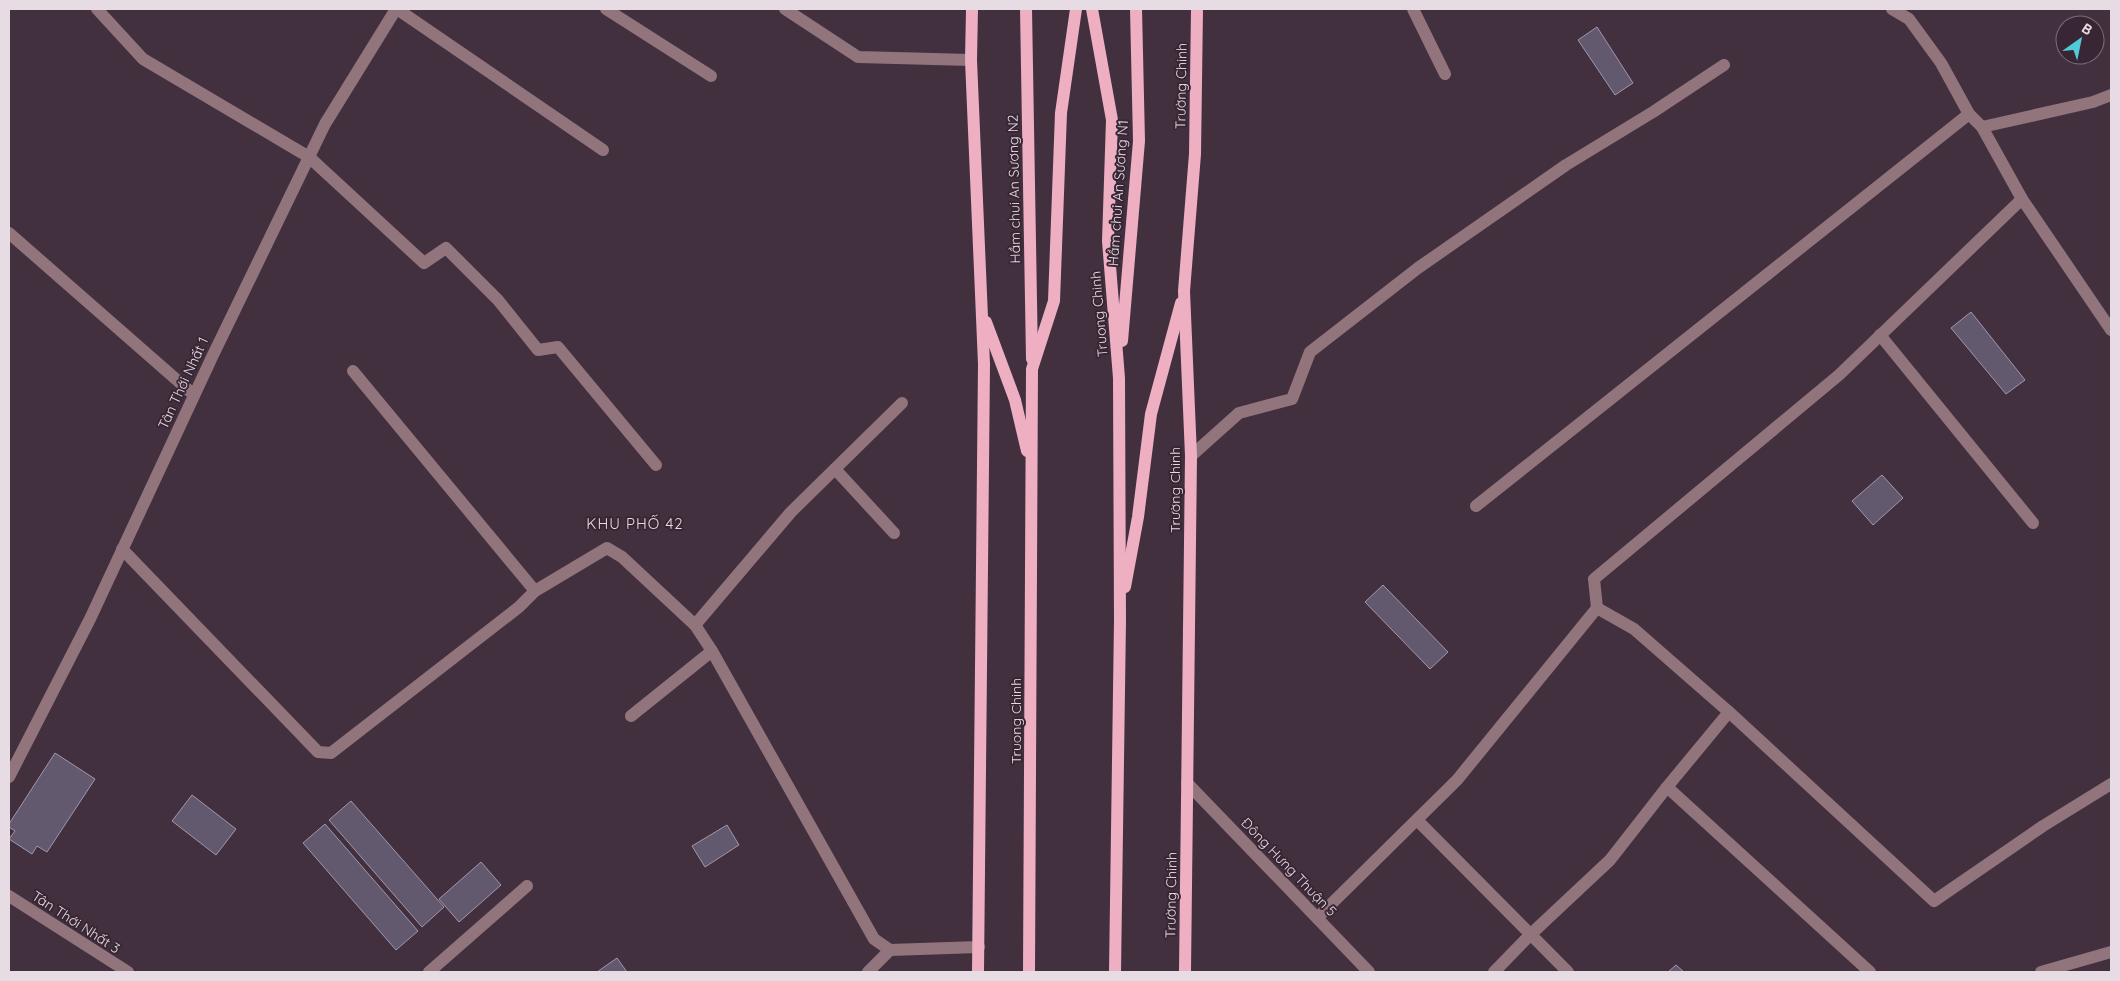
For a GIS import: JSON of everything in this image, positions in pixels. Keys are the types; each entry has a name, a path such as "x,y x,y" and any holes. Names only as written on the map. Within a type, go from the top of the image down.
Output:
{"main road":[{"path":"972,9 971,60 984,364 978,972"},
{"name":"Hầm chui An Sương N2","path":"1026,9 1032,369"},
{"name":"Truong Chinh","path":"1029,972 1032,369 1054,301 1061,113 1076,9"},
{"name":"Truong Chinh","path":"1092,9 1112,120 1108,241 1119,378 1120,620 1116,972"},
{"name":"Hầm chui An Sương N1","path":"1119,378 1139,141 1136,9"},
{"name":"Trường Chinh","path":"1184,972 1191,456 1184,291 1195,154 1197,9"},
{"name":"Truong Chinh","path":"1120,620 1138,517 1151,414 1184,291"},
{"name":"Truong Chinh","path":"982,311 1015,400 1032,470"}],"street":[{"path":"97,9 144,59 309,157 424,263 446,248 498,300 538,350 558,347 656,465"},
{"path":"396,9 603,150"},
{"name":"Tân Thới Nhất 1","path":"9,777 90,619 194,395 325,124 396,9"},
{"path":"606,9 711,76"},
{"path":"785,9 858,56 971,60"},
{"path":"1413,9 1445,74"},
{"path":"1892,9 1909,19 1941,63 1969,114 1982,127 2022,199 2111,330"},
{"path":"1191,456 1239,413 1292,399 1310,352 1418,268 1566,166 1724,65"},
{"path":"1982,127 2093,102 2111,95"},
{"path":"1476,506 1969,114"},
{"path":"1317,918 1457,780 1598,608 1594,580 1839,375 2022,199"},
{"path":"9,233 194,395"},
{"path":"1880,335 2033,522"},
{"path":"353,371 536,591"},
{"path":"695,625 791,512 902,403"},
{"path":"835,469 894,533"},
{"path":"122,549 318,752 331,753 519,607 536,591 607,548 622,557 695,625 712,650 874,939 890,950 979,947"},
{"path":"1598,608 1634,628 1729,712 1934,901 2042,826 2111,784"},
{"path":"630,716 712,650"},
{"path":"1494,972 1530,934 1610,860 1729,712"},
{"name":"Đông Hưng Thuận 5","path":"1187,783 1369,972"},
{"path":"1667,787 1870,972"},
{"path":"1417,820 1568,972"},
{"path":"429,972 527,886"},
{"name":"Tân Thới Nhất 3","path":"9,896 128,972"},
{"path":"868,972 890,950"},
{"path":"2041,972 2111,952"}],"building":[{"path":"1597,27 1633,83 1615,95 1578,40"},
{"path":"1971,312 2025,380 2006,394 1951,328"},
{"path":"1882,475 1903,498 1873,525 1852,501"},
{"path":"1383,585 1448,652 1430,669 1365,602"},
{"path":"55,753 95,779 47,852 37,846 32,854 9,839 15,831 9,827 9,824"},
{"path":"192,795 236,829 216,855 172,821"},
{"path":"351,801 444,907 422,927 329,820"},
{"path":"325,824 418,931 396,950 303,843"},
{"path":"727,825 739,845 705,867 692,846"},
{"path":"481,862 501,885 459,922 439,899"},
{"path":"617,958 627,972 597,972"},
{"path":"1676,965 1684,972 1668,972"}],"district":[{"name":"KHU PHỐ 42","path":"635,523"}]}
